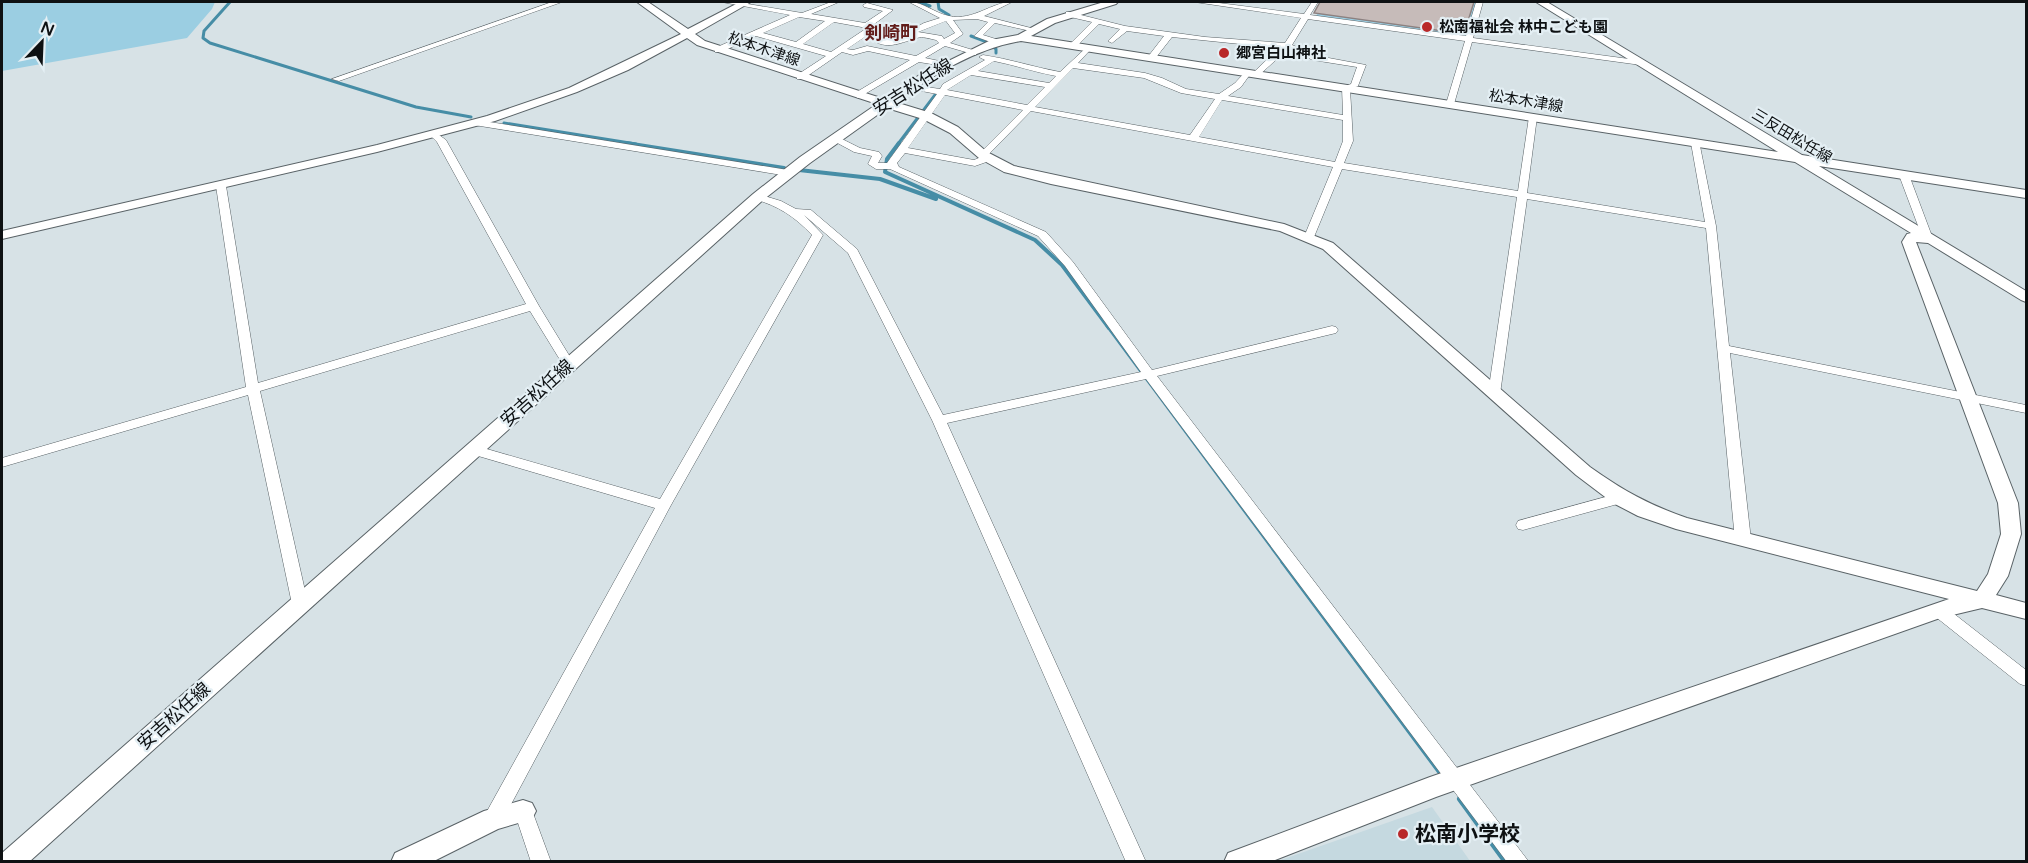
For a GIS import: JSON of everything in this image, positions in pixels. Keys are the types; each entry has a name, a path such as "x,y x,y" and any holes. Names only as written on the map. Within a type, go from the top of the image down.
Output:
{"main road":[{"name":"松本木津線","path":"642,2 665,16 686,34 718,50 923,115 954,130 986,156 1025,174 1284,228 1328,246 1583,471 1620,498 1645,511 1743,540 2026,611"},
{"name":"安吉松任線","path":"10,861 568,365 788,173 886,103 946,65 971,54 1021,38 1069,14 1111,2"},
{"name":"三反田松任線","path":"1541,2 2026,297"},
{"path":"2,235 221,186 477,123 549,100 612,74 744,3"},
{"name":"松本木津線","path":"1021,38 2026,194"},
{"path":"1748,151 1764,151 1773,148 1762,137"},
{"path":"1762,137 1856,168"},
{"path":"1748,151 1791,163 1833,181 1835,175 1845,170 1873,171"},
{"path":"1237,861 1430,788 1938,610 1982,600 1998,576 2011,534 2008,503 1909,242 1911,237 1928,239"},
{"path":"404,861 493,819 523,811"}],"street":[{"path":"336,79 558,2"},
{"path":"726,2 744,3 939,38 943,43 971,54"},
{"path":"718,50 801,14 836,2"},
{"path":"800,77 858,38 889,10 859,2"},
{"path":"858,94 959,34 947,18 912,2"},
{"path":"977,17 1009,2"},
{"path":"1199,2 1641,63"},
{"path":"1193,138 1220,97 1287,46 1315,2"},
{"path":"1450,104 1480,2"},
{"path":"859,10 870,4"},
{"path":"1069,14 1125,27 1170,34 1287,46 1316,58 1362,65 1354,86 1346,87 1348,141 1309,237"},
{"path":"843,21 851,15"},
{"path":"858,38 893,44 908,42 926,23 947,18 977,17 1035,30"},
{"path":"797,45 832,20"},
{"path":"994,20 978,36 992,48 1062,75"},
{"path":"1072,46 1098,21"},
{"path":"1112,41 1125,27"},
{"path":"755,33 832,55"},
{"path":"1151,58 1170,34"},
{"path":"885,51 893,44"},
{"path":"841,49 854,53 867,48 946,65"},
{"path":"888,166 937,92 969,72 992,48"},
{"path":"901,149 975,163 986,156 1088,48"},
{"path":"1073,65 1143,75 1171,82 1184,91 1347,118"},
{"path":"969,72 1052,86"},
{"path":"886,78 937,92 1338,165 1711,226"},
{"path":"1494,394 1533,117"},
{"path":"477,123 788,173"},
{"path":"435,135 441,140 568,365"},
{"path":"835,139 857,150 876,154 878,156 873,164 888,166 1042,234 1069,264 1144,376 1519,861"},
{"path":"1696,143 1711,226 1743,540"},
{"path":"1904,176 1928,239"},
{"path":"221,186 253,389 300,604"},
{"path":"493,819 664,505 818,235 795,212 780,202 758,197"},
{"path":"795,212 807,212 853,251 939,420 1136,861"},
{"path":"2,463 533,306"},
{"path":"939,420 1144,376 1332,330"},
{"path":"1722,348 2026,409"},
{"path":"473,450 664,505"},
{"path":"1523,525 1620,498"},
{"path":"1938,610 2026,679"},
{"path":"523,811 541,861"}],"shaded area":[{"path":"2,2 215,2 212,9 187,38 2,71"},
{"path":"1466,2 1477,2 1467,37 1316,16 1320,10 1457,29"},
{"name":"松南小学校","path":"1432,807 1470,861 1278,861"}],"building":[{"name":"松南福祉会 林中こども園","path":"1320,2 1474,2 1464,34 1314,13"}],"waterway":[{"path":"230,2 204,31 203,38 210,43 416,107 471,117"},
{"path":"919,2 930,6"},
{"path":"938,2 939,9 949,15"},
{"path":"971,36 987,42 996,49 996,53"},
{"path":"898,144 935,95"},
{"path":"504,123 636,144"},
{"path":"626,143 784,168"},
{"path":"899,143 887,159 885,172 1035,240 1062,265 1109,328"},
{"path":"799,170 880,179 936,199"},
{"path":"1108,326 1284,563"},
{"path":"1283,561 1444,777"},
{"path":"1460,799 1506,862"}],"place":[{"name":"松南福祉会 林中こども園","path":"1427,27"},
{"name":"郷宮白山神社","path":"1224,53"},
{"name":"松南小学校","path":"1403,834"}],"district":[{"name":"剣崎町","path":"891,33"}]}
